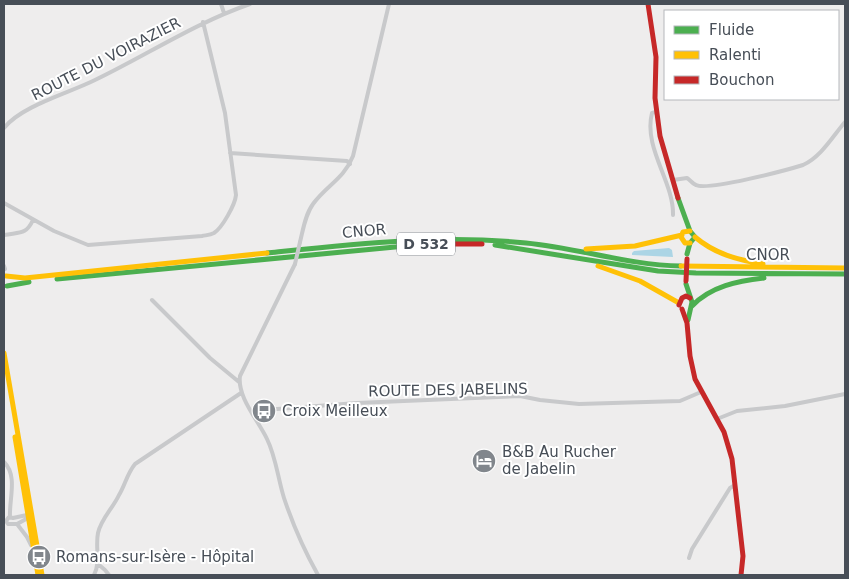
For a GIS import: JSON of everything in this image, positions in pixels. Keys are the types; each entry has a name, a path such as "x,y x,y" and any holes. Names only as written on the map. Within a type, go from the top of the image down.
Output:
{"main road":[{"path":"648,4 656,57 656,112 660,136 683,214 690,231 695,237 716,250 744,262 806,268"},
{"path":"683,214 682,239 687,243"},
{"path":"528,243 597,250 668,239 690,231"},
{"path":"687,243 694,241 695,237"},
{"name":"CNOR","path":"6,276 26,278 415,239 465,239 528,243 616,259 676,266 806,268 845,272"},
{"path":"687,243 686,282 680,300 687,323 692,368 701,392 717,419 728,445 735,485 743,556 741,575"},
{"name":"CNOR","path":"7,286 34,281 416,244 497,245 624,266 677,272 845,272"},
{"path":"552,253 628,277 680,300"},
{"path":"682,309 686,310 697,300 711,292 745,279 845,272"},
{"path":"686,282 692,302 687,323"},
{"path":"680,300 686,296 690,298"},
{"path":"4,354 42,575"},
{"path":"12,404 18,461 38,575"}],"street":[{"path":"221,4 224,13"},
{"name":"ROUTE DU VOIRAZIER","path":"4,128 18,115 96,80 203,22 250,4"},
{"path":"318,575 298,536 284,498 268,440 241,393 239,382 240,376 295,264 306,218 313,204 341,178 350,164 389,4"},
{"path":"4,203 54,231 91,246 210,235 216,232 236,201 236,196 225,113 203,22"},
{"path":"656,112 652,113 650,118 651,132 658,161 671,198 673,215"},
{"path":"673,180 684,178 697,186 706,186 737,181 803,165 810,162 817,155 845,122"},
{"path":"230,153 347,161 350,164"},
{"path":"4,235 25,232 34,220"},
{"path":"152,300 210,358 239,382"},
{"name":"ROUTE DES JABELINS","path":"253,414 264,410 357,403 520,396 579,404 680,401 701,392"},
{"path":"94,575 98,564 97,540 99,531 120,494 128,472 135,464 241,393"},
{"path":"717,419 737,411 777,408 845,394"},
{"path":"4,462 10,471 13,521 30,541 35,562"},
{"path":"689,558 730,488 735,485"},
{"path":"31,508 28,517 36,534"},
{"path":"13,521 28,517"},
{"path":"13,521 28,517"},
{"path":"98,564 109,575"}],"water":[{"path":"669,248 672,250 673,257 632,255 634,251"}],"traffic: fast":[{"path":"678,198 690,231 695,237 690,243 687,254"},
{"path":"267,253 397,241 494,240 545,245 642,263 681,266"},
{"path":"57,279 427,244"},
{"path":"495,245 658,271 845,274"},
{"path":"692,306 699,299 716,289 735,283 764,278"},
{"path":"7,286 29,282"},
{"path":"686,284 692,302 688,320"}],"traffic: slow":[{"path":"690,231 683,232 681,237 685,243 690,243"},
{"path":"586,249 635,246 682,235"},
{"path":"695,237 719,252 763,264"},
{"path":"6,276 25,278 267,253"},
{"path":"598,266 640,281 679,303"},
{"path":"681,266 845,268"},
{"path":"4,353 42,575"},
{"path":"15,437 38,575"}],"traffic: jam":[{"path":"648,4 656,57 655,98 660,136 678,198"},
{"path":"440,244 482,244"},
{"path":"686,281 687,259"},
{"path":"679,305 682,298 686,296 690,298"},
{"path":"682,309 687,323 690,356 695,379 724,432 732,459 743,556 741,575"}],"place":[{"name":"Croix Meilleux","path":"264,411"},
{"name":"B&B Au Rucher de Jabelin","path":"484,461"},
{"name":"Romans-sur-Isère - Hôpital","path":"39,557"}]}
